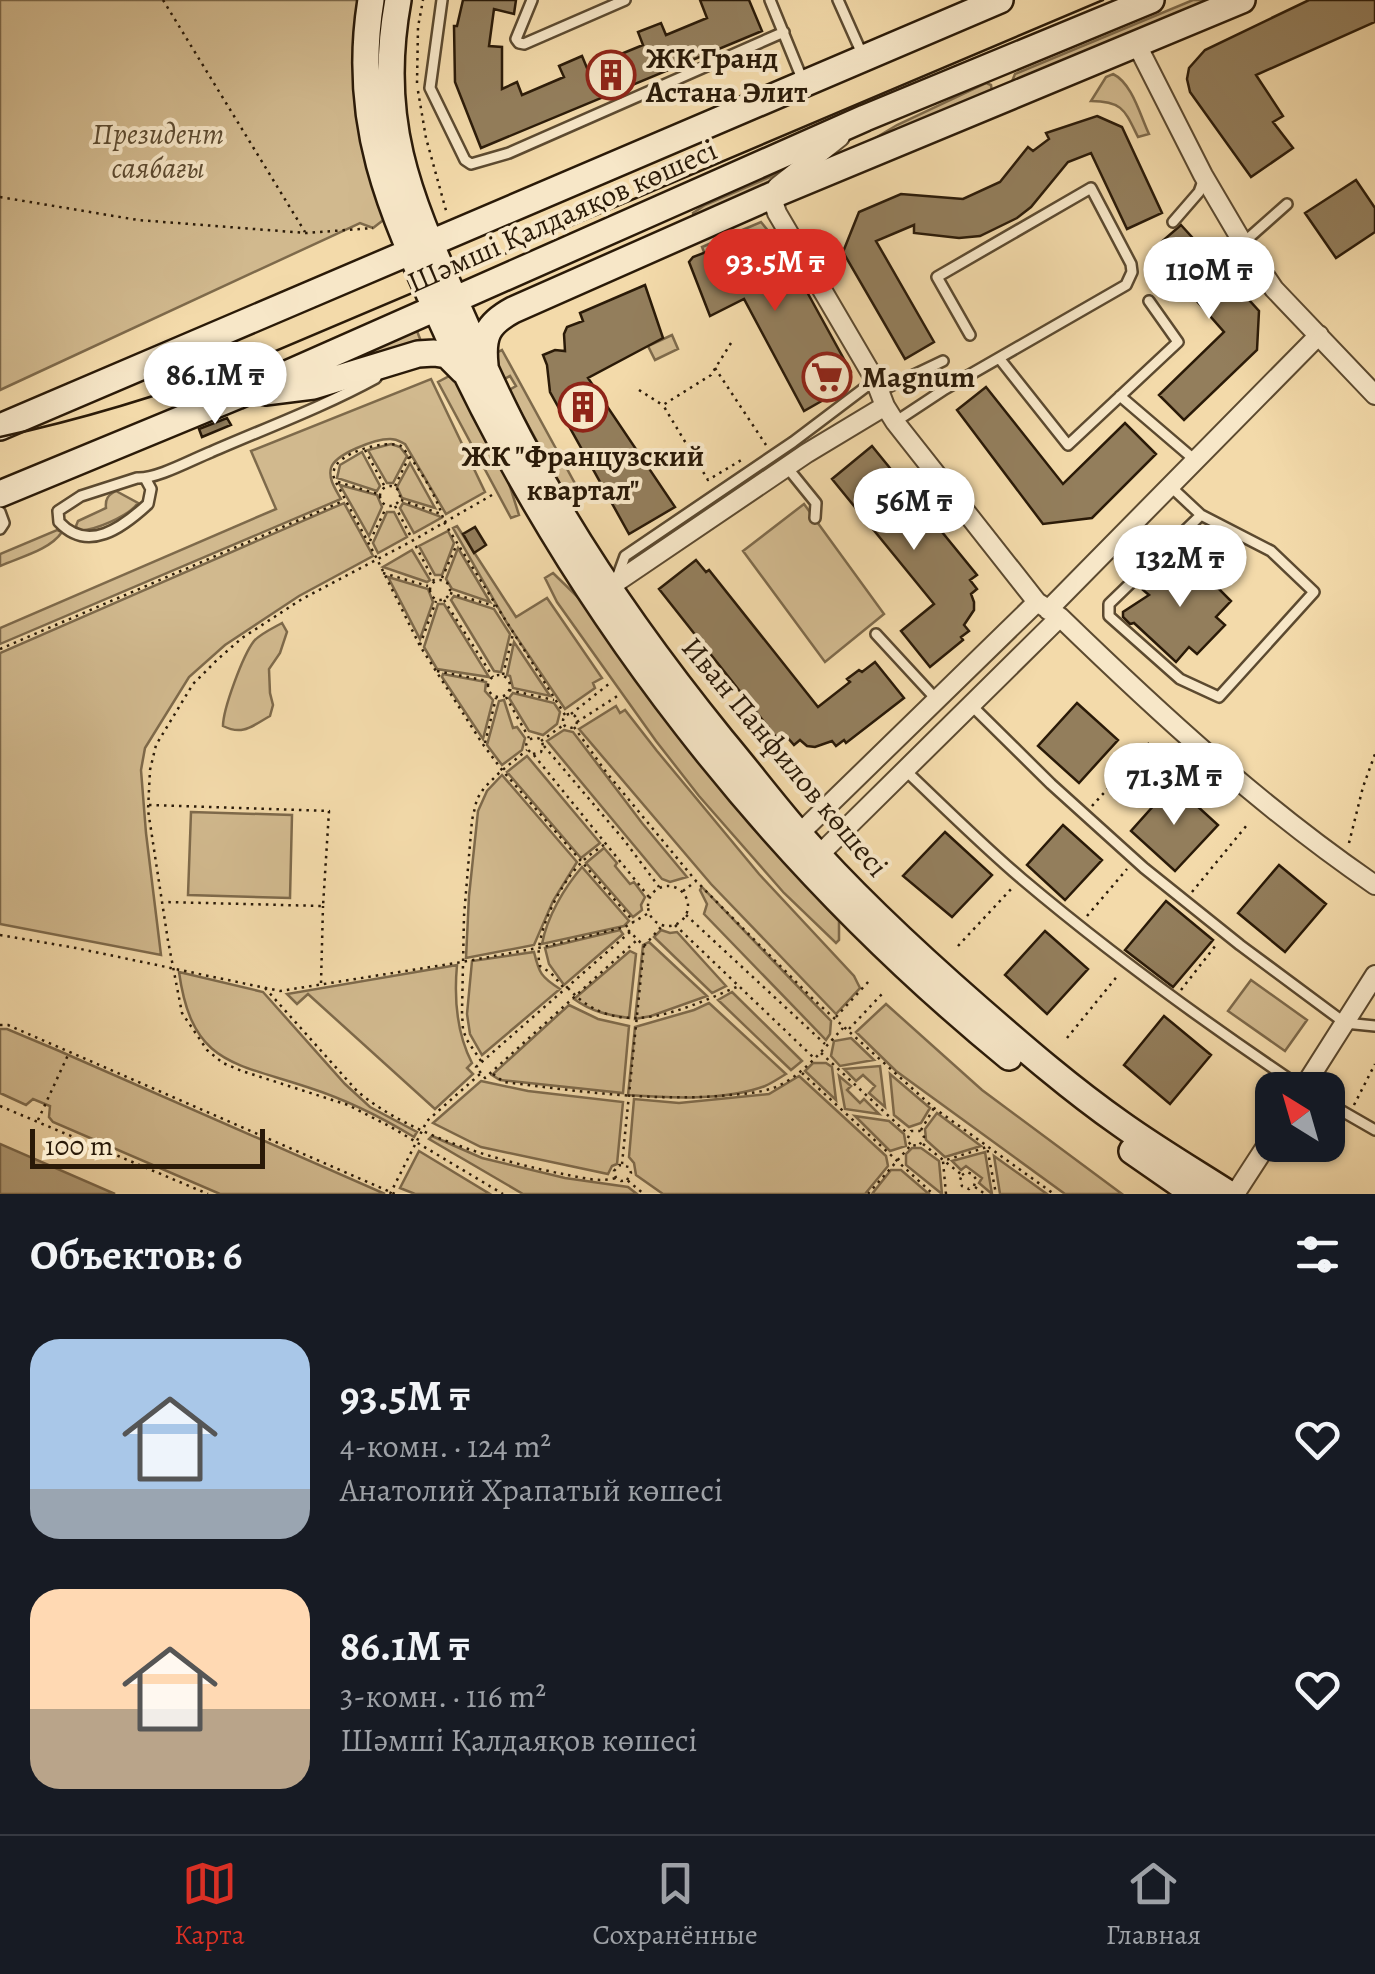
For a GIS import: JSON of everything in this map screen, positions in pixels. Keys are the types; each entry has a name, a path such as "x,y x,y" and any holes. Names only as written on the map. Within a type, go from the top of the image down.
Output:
{"main road":[{"path":"371,0 366,58 374,145 389,202 420,248"},
{"path":"398,0 391,34 394,126 420,248"},
{"name":"Шәмші Қалдаяқов көшесі","path":"0,426 1000,0"},
{"path":"237,396 313,386 426,353 447,355 477,374 485,339 500,317 773,195 1242,0"},
{"name":"Шәмші Қалдаяқов көшесі","path":"0,494 237,396 865,118 1142,2"},
{"name":"Иван Панфилов көшесі","path":"420,248 477,374 681,720 812,861 876,940 949,1008 1084,1116 1194,1194"},
{"name":"Иван Панфилов көшесі","path":"812,861 1023,1048 1121,1124 1232,1194"}],"street":[{"path":"1136,43 1203,175 1274,289 1375,395"},
{"path":"865,118 778,186 773,195 777,213 884,400 1048,610 1182,734 1375,885"},
{"path":"812,861 970,704 1048,610 1319,336"},
{"path":"606,589 884,400"},
{"path":"793,840 938,701 1048,610"},
{"path":"1314,1072 1375,975"},
{"path":"1232,1194 1255,1161"}],"lane":[{"path":"442,0 430,88 465,160 472,164 509,153 784,32"},
{"path":"532,0 516,39 519,43 625,0"},
{"path":"770,0 804,84"},
{"path":"838,0 864,58"},
{"path":"1173,222 1199,192 1204,184 1203,175"},
{"path":"884,400 945,389 1126,285 1131,264 1091,188 937,276 970,335"},
{"path":"1243,243 1287,204"},
{"path":"999,358 1068,445 1178,342 1149,302"},
{"path":"145,478 151,488 148,504 120,526 97,536 79,537 58,522 58,511 81,496 145,478 346,395 398,361"},
{"path":"606,589 625,556 793,442 884,400 944,361"},
{"path":"1120,396 1196,462"},
{"path":"786,466 816,503 815,518"},
{"path":"1170,486 1202,515 1271,550 1314,592 1219,697 1180,679 1108,616 1109,604 1202,515"},
{"path":"0,512 4,524 0,528"},
{"path":"876,634 938,701"},
{"path":"970,704 1050,784 1225,933 1345,1023 1375,1026"},
{"path":"904,770 1021,878 1079,925 1277,1072"},
{"path":"1345,1113 1375,1130"}],"path":[{"path":"162,0 306,233"},
{"path":"0,197 138,220 306,233 373,228"},
{"path":"442,200 448,216"},
{"path":"662,405 711,375 731,343"},
{"path":"716,368 766,446"},
{"path":"640,390 662,405 708,480 752,454"},
{"path":"634,922 502,770 434,670 333,476 338,462 382,443 395,442 401,446 556,700 568,714 576,716 575,724 625,796 696,880 834,1018 934,1108 1054,1194"},
{"path":"364,448 385,487"},
{"path":"394,487 410,457"},
{"path":"336,482 380,494"},
{"path":"385,487 394,487 399,492 400,500 395,506 387,507 380,501 385,487"},
{"path":"492,494 302,599 242,638 193,684 156,745 150,770 149,805 182,1013 207,1050 223,1063 348,1106 503,1194"},
{"path":"0,649 345,500"},
{"path":"400,500 443,514"},
{"path":"395,506 434,581"},
{"path":"369,543 387,507"},
{"path":"442,579 457,543"},
{"path":"383,572 430,586"},
{"path":"442,579 430,586 431,595 444,600"},
{"path":"442,579 450,592"},
{"path":"450,592 497,606"},
{"path":"444,600 450,592"},
{"path":"420,646 436,599"},
{"path":"434,670 491,679 502,676 508,680 509,690 497,696 490,692 491,679 444,600"},
{"path":"502,676 514,632"},
{"path":"610,684 568,714 562,720 564,725 568,728 618,695"},
{"path":"509,690 556,700"},
{"path":"505,695 530,739"},
{"path":"484,746 497,696"},
{"path":"533,754 541,752 542,743 564,725"},
{"path":"649,897 660,887 674,886 688,901 686,915 675,925 663,926 652,919 648,913 649,897 528,750 526,744 530,739 542,743 660,887"},
{"path":"1085,815 1152,740"},
{"path":"482,1062 464,1030 466,870 477,800 502,770 528,750"},
{"path":"1344,864 1362,788 1375,754"},
{"path":"149,805 329,810 321,984"},
{"path":"1185,901 1246,825"},
{"path":"606,843 581,862 566,882 538,946 540,966 575,997 621,1019 636,1020 683,1008 739,986"},
{"path":"1079,925 1135,859"},
{"path":"958,946 1021,878"},
{"path":"682,892 696,880"},
{"path":"162,902 324,906"},
{"path":"0,935 280,990 462,962 626,927 648,913"},
{"path":"686,915 826,1045"},
{"path":"675,925 814,1058"},
{"path":"622,1164 644,946 663,926"},
{"path":"626,927 644,946"},
{"path":"630,932 476,1067 485,1078 636,940"},
{"path":"1174,999 1225,933"},
{"path":"595,962 604,972"},
{"path":"1067,1038 1128,963"},
{"path":"834,1018 868,982"},
{"path":"264,987 373,1104 422,1130 492,1157 588,1179 616,1178"},
{"path":"490,1072 504,1082 629,1096 684,1098 774,1088 800,1071 882,994"},
{"path":"544,1007 553,1017"},
{"path":"0,1025 8,1025 392,1194 427,1121 481,1073"},
{"path":"37,1122 69,1052"},
{"path":"820,1052 908,1134"},
{"path":"1348,1115 1375,1064"},
{"path":"800,1071 933,1194"},
{"path":"0,1106 208,1194"},
{"path":"920,1131 934,1108"},
{"path":"920,1131 924,1136 922,1143 910,1145 908,1134 920,1131"},
{"path":"922,1143 962,1175"},
{"path":"868,1194 910,1145"},
{"path":"943,1161 987,1148"},
{"path":"987,1148 996,1194"},
{"path":"943,1161 946,1194"},
{"path":"622,1164 615,1168 616,1178 626,1180 644,1194"},
{"path":"622,1164 630,1170 626,1180"},
{"path":"972,1174 976,1179 974,1186 962,1186 962,1175 972,1174"},
{"path":"974,1186 985,1194"}],"green space":[{"name":"Президент саябағы","path":"0,0 363,0 386,218 373,228 360,223 0,390"},
{"path":"1193,0 1223,0 1011,84 1015,74"},
{"path":"1113,74 1130,92 1149,134 1138,137 1117,106 1091,101 1106,77"},
{"path":"986,83 991,85 992,92 857,149 897,125"},
{"path":"800,164 697,224 693,213 705,205"},
{"path":"761,222 769,232 706,257 702,247"},
{"path":"417,331 422,344 291,379"},
{"path":"672,335 678,349 655,360 648,346"},
{"path":"502,350 582,502 570,502 509,390 516,386 510,376 504,379 491,356"},
{"path":"455,373 505,471 519,515 511,518 438,382"},
{"path":"431,379 485,492 446,514 405,444 392,439 375,442 347,453 331,468 333,484 341,499 0,644 0,628 276,509 251,451"},
{"path":"391,444 407,456 393,483 387,483 368,450"},
{"path":"362,452 380,486 377,491 337,478 340,465"},
{"path":"410,463 435,508 402,498 397,487"},
{"path":"340,485 377,495 382,507 369,536"},
{"path":"116,491 138,503 110,522 78,530 78,521 106,508 108,498"},
{"path":"344,503 373,556 299,596 225,645 189,677 145,748 141,770 161,955 0,924 0,653"},
{"path":"403,503 441,518 414,533 400,508"},
{"path":"804,504 884,614 825,662 743,551"},
{"path":"387,512 394,512 407,537 378,553 373,543"},
{"path":"457,526 516,617 547,598 602,678 593,683 595,688 565,709 507,623 453,528"},
{"path":"57,530 62,532 50,544 0,566 0,554"},
{"path":"448,531 454,543 442,575 435,575 419,546"},
{"path":"458,548 490,602 452,589 446,579"},
{"path":"412,550 430,580 427,582 383,567"},
{"path":"553,573 587,606 675,731 749,824 839,921 836,943 784,893 656,741 557,602 545,578"},
{"path":"388,577 428,589 433,602 420,639"},
{"path":"454,596 494,609 510,634 501,672 494,671 451,600"},
{"path":"438,604 444,604 489,677 437,669 424,647"},
{"path":"282,623 287,632 269,669 273,705 270,716 242,730 223,726 239,670 254,641"},
{"path":"514,642 550,696 513,688 507,675"},
{"path":"443,674 486,682 485,691 493,700 483,739 442,677"},
{"path":"513,693 554,703 560,712 557,724 543,735 529,731 509,698"},
{"path":"504,700 513,728 517,727 525,738 522,750 502,765 487,745 499,701"},
{"path":"616,706 620,713 625,710 759,874 854,976 860,988 836,1014 711,884 579,729"},
{"path":"564,730 573,732 687,877 670,882 662,879 547,741"},
{"path":"527,756 600,843 581,858 507,772"},
{"path":"502,775 577,862 553,901 534,945 466,958 478,811 487,791"},
{"path":"191,812 292,815 290,898 188,895"},
{"path":"604,848 630,884 634,882 645,897 642,910 633,917 586,863"},
{"path":"582,867 629,921 624,926 542,944 557,903"},
{"path":"702,887 831,1021 826,1040 704,914 707,904"},
{"path":"620,930 623,934 564,985 549,964 545,948"},
{"path":"661,930 677,932 726,986 712,993 654,937"},
{"path":"649,942 707,996 635,1019 643,945"},
{"path":"630,951 636,954 629,1018 600,1012 574,999"},
{"path":"534,952 542,974 560,989 482,1055 470,1034 467,1014 472,961"},
{"path":"457,965 458,1016 472,1063 467,1068 473,1074 435,1109 308,994 297,1004 287,994"},
{"path":"179,972 263,992 345,1084 370,1107 417,1132 414,1137 324,1093 220,1055 194,1026"},
{"path":"1251,980 1307,1020 1285,1051 1228,1011"},
{"path":"732,992 802,1061 791,1070 718,1000"},
{"path":"709,1003 786,1074 765,1086 733,1094 628,1095 635,1027"},
{"path":"886,1004 982,1090 1122,1194 1065,1194 896,1071 856,1032"},
{"path":"569,1005 598,1019 629,1026 623,1093 500,1080 492,1075"},
{"path":"0,1029 57,1050 385,1194 220,1194 53,1122 49,1117 50,1106 33,1099 26,1105 0,1093"},
{"path":"851,1038 874,1060 840,1066 831,1056 834,1041"},
{"path":"813,1063 832,1067 836,1100 805,1071"},
{"path":"880,1066 885,1107 869,1093 875,1086 863,1075 856,1081 844,1069"},
{"path":"890,1074 930,1108 921,1123 909,1127 894,1115"},
{"path":"799,1076 886,1156 888,1166 865,1194 663,1194 636,1175 629,1157 634,1099 679,1103 769,1094"},
{"path":"839,1076 851,1086 847,1090 860,1103 864,1099 879,1114 845,1109"},
{"path":"481,1081 528,1091 623,1102 617,1164 608,1174 481,1147 433,1123"},
{"path":"937,1113 981,1146 945,1157 926,1140 925,1129"},
{"path":"855,1116 889,1121 904,1134 906,1146 890,1151"},
{"path":"432,1136 482,1158 565,1178 628,1187 637,1194 523,1194 429,1139"},
{"path":"912,1148 921,1148 939,1161 942,1194 906,1165 906,1154"},
{"path":"419,1151 490,1194 415,1194 400,1188"},
{"path":"985,1152 992,1194 979,1183 982,1178 966,1166 961,1170 952,1161"},
{"path":"994,1156 1047,1194 1000,1194"},
{"path":"891,1170 901,1170 929,1194 872,1194"}],"shaded area":[{"path":"0,1144 115,1194 0,1194"}],"building":[{"name":"ЖК Гранд Астана Элит","path":"463,0 516,0 514,14 494,9 489,46 502,47 502,89 517,82 522,95 564,77 559,66 582,56 587,68 643,45 638,32 661,23 666,35 707,18 700,0 749,0 762,31 481,148 455,82 454,26"},
{"path":"1309,0 1375,0 1375,22 1256,75 1283,116 1273,122 1293,148 1251,177 1190,92 1189,68 1205,50"},
{"path":"1097,116 1122,127 1162,213 1127,229 1091,153 1068,162 1017,218 980,236 914,233 914,225 876,241 934,342 905,359 843,252 859,212 901,194 963,199 1000,182 1028,147 1033,151 1049,139 1046,133"},
{"path":"1356,180 1375,208 1375,232 1336,258 1305,213"},
{"path":"1181,225 1259,311 1257,350 1184,420 1159,395 1224,332 1152,250"},
{"path":"764,234 773,251 778,249 786,264 790,261 851,372 848,386 804,411 744,299 710,316 689,262 746,237 747,240"},
{"name":"ЖК \"Французский квартал\"","path":"645,285 663,338 588,378 675,507 629,534 550,392 543,355 565,351 564,334 567,327 583,321 580,313"},
{"path":"986,387 1063,484 1125,423 1156,454 1092,518 1043,524 957,410"},
{"path":"227,418 231,425 202,437 199,429"},
{"path":"872,446 977,575 970,580 977,589 971,594 974,610 964,625 969,631 930,667 901,631 934,604 832,479"},
{"path":"475,527 486,545 474,553 463,534"},
{"path":"1183,553 1231,601 1216,617 1225,625 1197,654 1189,647 1176,662 1134,623 1130,624 1123,612 1149,595 1143,590 1159,574 1173,588 1175,559"},
{"path":"696,560 706,572 709,570 818,707 850,682 847,679 875,662 904,698 846,743 844,740 836,746 832,741 815,747 800,740 794,745 787,737 780,742 659,589"},
{"path":"1077,703 1118,740 1079,783 1038,746"},
{"path":"1173,784 1218,825 1175,871 1131,831"},
{"path":"1063,825 1102,860 1065,900 1027,865"},
{"path":"945,832 992,875 952,917 903,876"},
{"path":"1279,865 1326,904 1285,952 1238,913"},
{"path":"1166,901 1213,940 1173,987 1125,950"},
{"path":"1045,931 1088,969 1047,1014 1005,975"},
{"path":"1164,1016 1211,1055 1170,1104 1124,1065"}],"tram line":[{"path":"0,437 124,405 245,364 1103,0"}],"place":[{"name":"ЖК Гранд Астана Элит","path":"611,75"},
{"name":"Magnum","path":"827,377"},
{"name":"ЖК \"Французский квартал\"","path":"583,407"}]}
